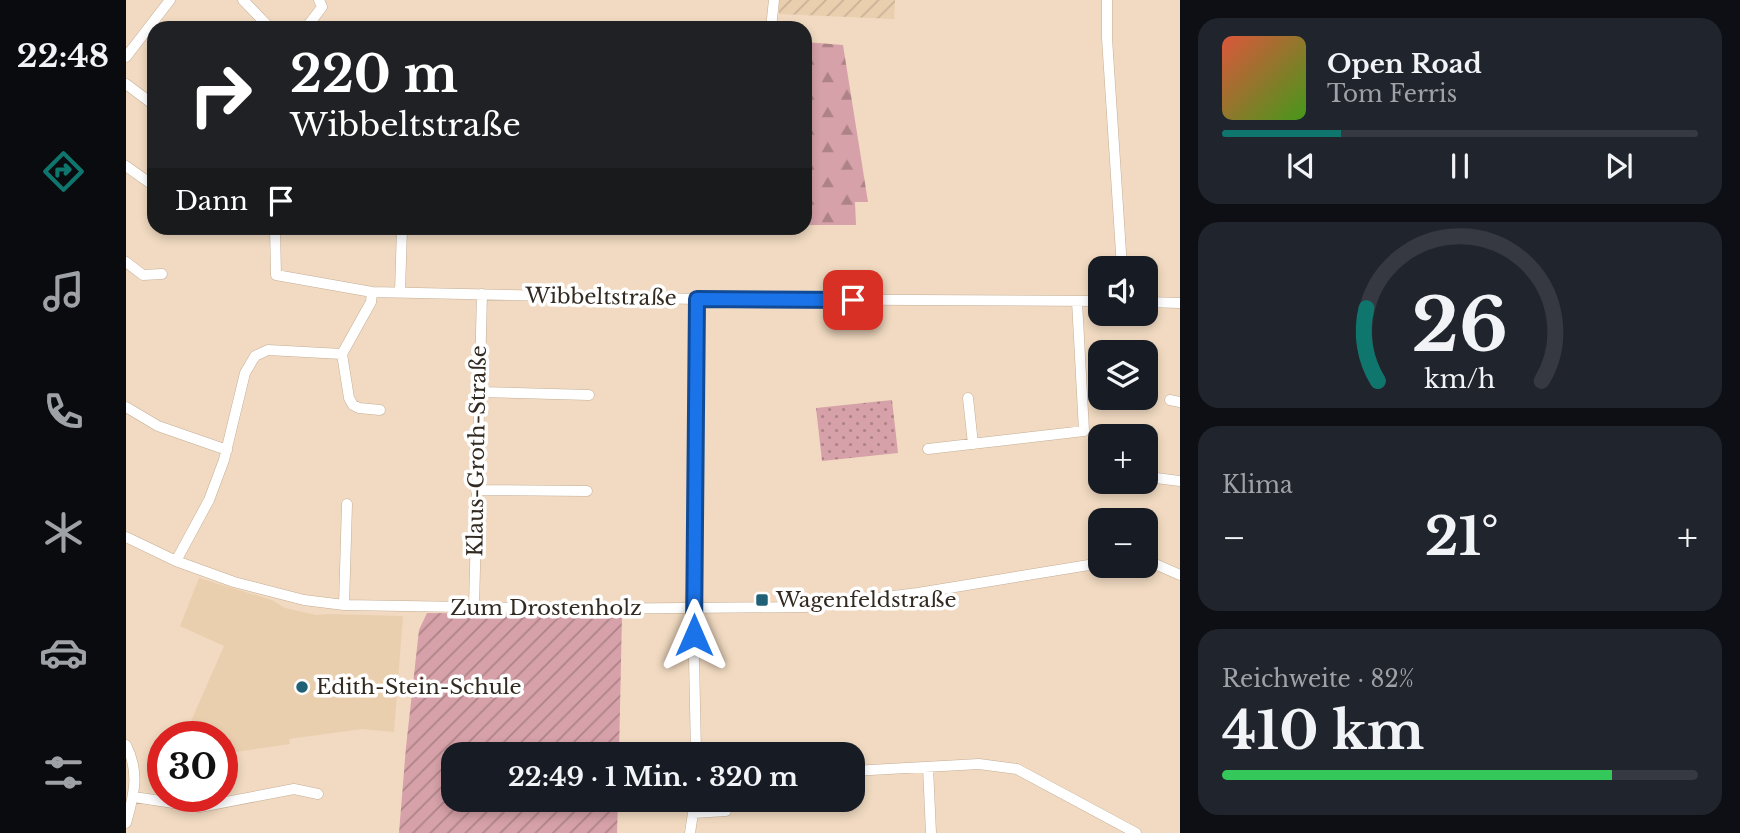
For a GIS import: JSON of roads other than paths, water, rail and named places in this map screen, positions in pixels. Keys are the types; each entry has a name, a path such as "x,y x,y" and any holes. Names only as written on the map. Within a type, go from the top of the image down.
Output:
{"street":[{"path":"154,21 170,0"},
{"path":"243,0 263,21"},
{"path":"311,21 322,7 319,0"},
{"path":"772,21 774,0"},
{"path":"1107,0 1107,38 1121,256"},
{"path":"126,57 147,30"},
{"path":"126,84 147,100"},
{"path":"126,166 147,181"},
{"name":"Wibbeltstraße","path":"275,235 276,275 372,292 697,299 1088,301"},
{"path":"400,292 402,235"},
{"path":"126,262 143,275 162,275"},
{"path":"372,292 371,302 342,354 349,398 353,405 380,410"},
{"name":"Klaus-Groth-Straße","path":"474,607 482,294"},
{"path":"696,742 694,608 697,299"},
{"path":"928,449 1084,431 1077,301"},
{"path":"1158,302 1180,303"},
{"path":"176,561 209,500 227,450 246,373 254,356 268,350 342,354"},
{"path":"478,392 589,395"},
{"path":"968,398 973,444"},
{"path":"126,407 158,426 227,450"},
{"path":"1158,478 1180,481"},
{"path":"476,490 587,491"},
{"path":"344,605 347,504"},
{"name":"Zum Drostenholz","path":"126,537 176,561 234,582 304,600 344,605 786,608 835,605 1088,565"},
{"path":"1158,565 1180,575"},
{"path":"126,745 136,772 134,797 126,823"},
{"path":"865,770 979,764 1017,769 1136,833"},
{"path":"928,767 931,833"},
{"path":"134,797 200,807 294,789 318,794"},
{"path":"690,833 693,813 710,812"}],"place":[{"name":"Wagenfeldstraße","path":"762,600"},
{"name":"Edith-Stein-Schule","path":"302,687"}]}
